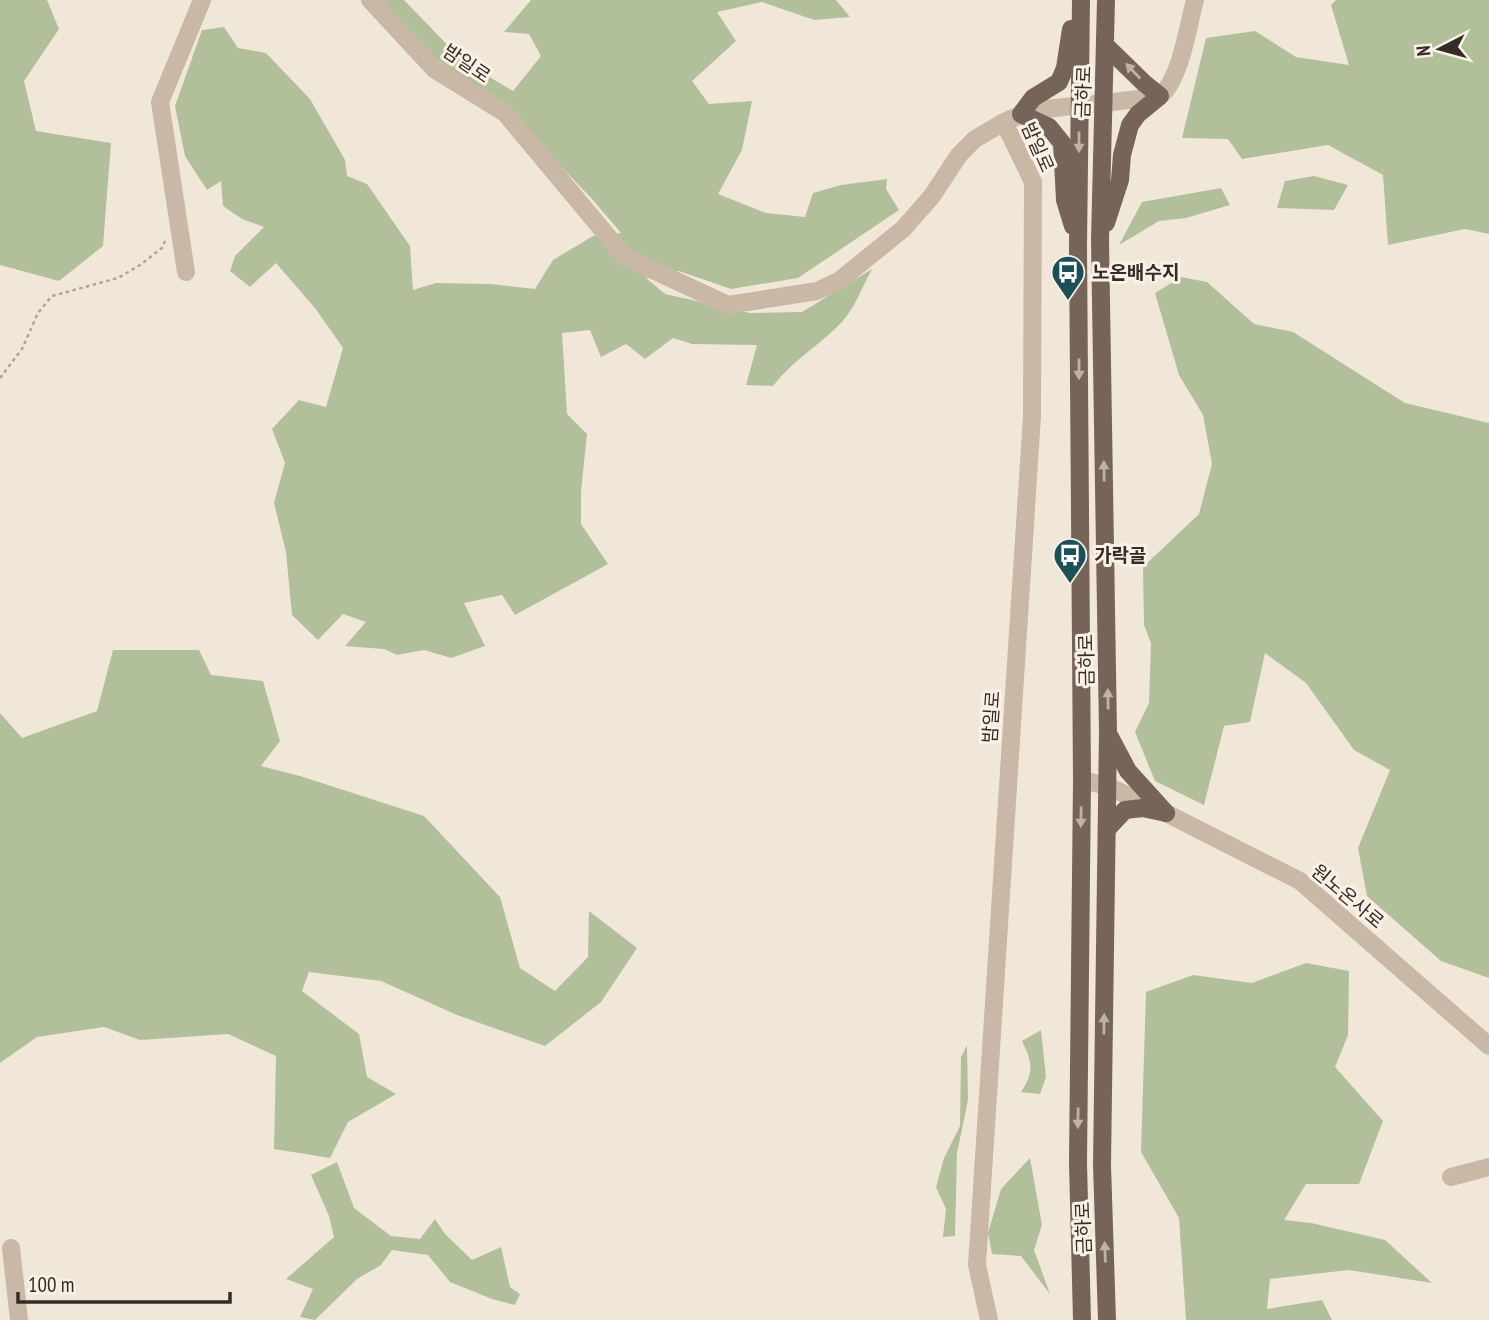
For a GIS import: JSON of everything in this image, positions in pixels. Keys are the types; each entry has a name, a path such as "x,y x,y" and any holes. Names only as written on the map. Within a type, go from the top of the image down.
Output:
{"main road":[{"name":"금하로","path":"1079,0 1082,780 1078,1163 1083,1320"},
{"path":"1078,246 1065,200 1062,143 1049,127 1021,114 1033,98 1053,88 1063,75 1079,0"},
{"name":"금하로","path":"1107,0 1100,240 1108,732 1102,1165 1107,1320"},
{"path":"1100,240 1120,180 1122,155 1130,125 1138,114 1160,96 1106,46"},
{"path":"1108,732 1122,764 1166,813"},
{"path":"1107,829 1125,810 1143,808 1166,813"}],"street":[{"path":"186,272 160,102 202,0"},
{"name":"밤일로","path":"370,0 434,69 505,113 625,257 728,305 817,291 840,279 903,229 932,196 959,155 975,139 1004,122 1046,107 1079,106 1160,96"},
{"path":"1160,96 1167,89 1180,60 1195,0"},
{"name":"밤일로","path":"989,1320 977,1265 1032,416 1033,182 1004,122"},
{"name":"원노온사로","path":"1082,780 1107,786 1166,813 1300,881 1489,1046"},
{"path":"1451,1177 1489,1167"},
{"path":"11,1248 19,1320"}],"path":[{"path":"0,378 22,349 38,313 52,296 118,278 140,265 162,248 177,215"}],"green space":[{"path":"0,0 47,0 59,29 24,81 36,131 111,143 103,246 59,281 0,265"},
{"path":"380,0 404,0 463,61 513,91 541,56 529,34 504,32 531,0 836,0 850,17 814,20 762,2 717,12 736,41 692,81 709,104 752,101 742,150 718,194 766,213 805,217 813,193 841,185 887,179 886,189 899,210 798,278 731,289 679,271 646,278 665,294 750,313 802,312 872,269 842,322 773,386 746,385 757,345 692,344 673,338 645,359 626,344 601,357 590,330 562,333 567,414 587,434 581,491 581,524 608,564 515,615 502,595 464,603 485,646 451,658 424,650 397,655 384,649 345,646 366,622 343,614 318,640 292,615 286,552 274,503 285,463 272,429 299,400 326,407 343,348 315,308 276,263 250,287 230,271 235,256 264,227 242,219 223,206 221,181 207,190 185,156 175,106 202,30 224,27 238,48 266,53 310,99 345,160 347,176 367,184 410,246 413,290 436,283 491,284 535,289 553,260 593,236 621,233 512,115 423,49"},
{"path":"1336,0 1489,0 1489,234 1465,229 1388,245 1383,175 1328,145 1242,159 1228,139 1182,138 1206,38 1255,31 1296,57 1349,65 1331,5"},
{"path":"1314,176 1348,185 1334,210 1277,208 1285,181"},
{"path":"1221,188 1230,205 1186,218 1159,221 1119,245 1142,202"},
{"path":"1181,277 1207,282 1254,324 1293,332 1405,403 1489,423 1489,978 1441,961 1367,896 1358,848 1390,770 1354,750 1306,683 1265,653 1250,722 1224,726 1204,805 1155,781 1135,732 1149,703 1151,643 1144,625 1143,567 1199,514 1212,464 1203,415 1179,375 1155,293"},
{"path":"113,650 199,650 211,675 263,681 280,741 261,766 424,816 500,897 520,968 555,991 588,957 589,911 637,948 601,1002 545,1046 457,1015 381,981 309,972 302,991 359,1034 367,1077 396,1094 348,1122 330,1158 274,1149 276,1056 228,1034 140,1040 104,1027 37,1037 0,1063 0,713 22,738 97,711"},
{"path":"1306,963 1349,971 1348,1035 1335,1067 1383,1121 1359,1184 1306,1184 1284,1220 1311,1223 1385,1240 1432,1283 1349,1270 1270,1279 1267,1309 1322,1300 1332,1320 1186,1320 1179,1218 1141,1152 1146,992 1193,975 1252,983"},
{"path":"1041,1030 1046,1077 1040,1094 1021,1092 1030,1072 1028,1055 1022,1041"},
{"path":"967,1045 968,1100 957,1153 955,1236 943,1237 946,1209 936,1187 944,1158 960,1126 961,1057"},
{"path":"1030,1158 1042,1225 1034,1250 1050,1294 1021,1256 992,1254 988,1233 1001,1189"},
{"path":"337,1162 354,1208 391,1236 420,1239 435,1219 445,1234 472,1260 501,1247 510,1287 520,1294 515,1305 450,1282 428,1255 392,1250 381,1265 357,1279 315,1320 300,1317 313,1289 286,1279 334,1237 329,1216 311,1175"}],"place":[{"name":"노온배수지","path":"1068,302"},
{"name":"가락골","path":"1070,585"}]}
